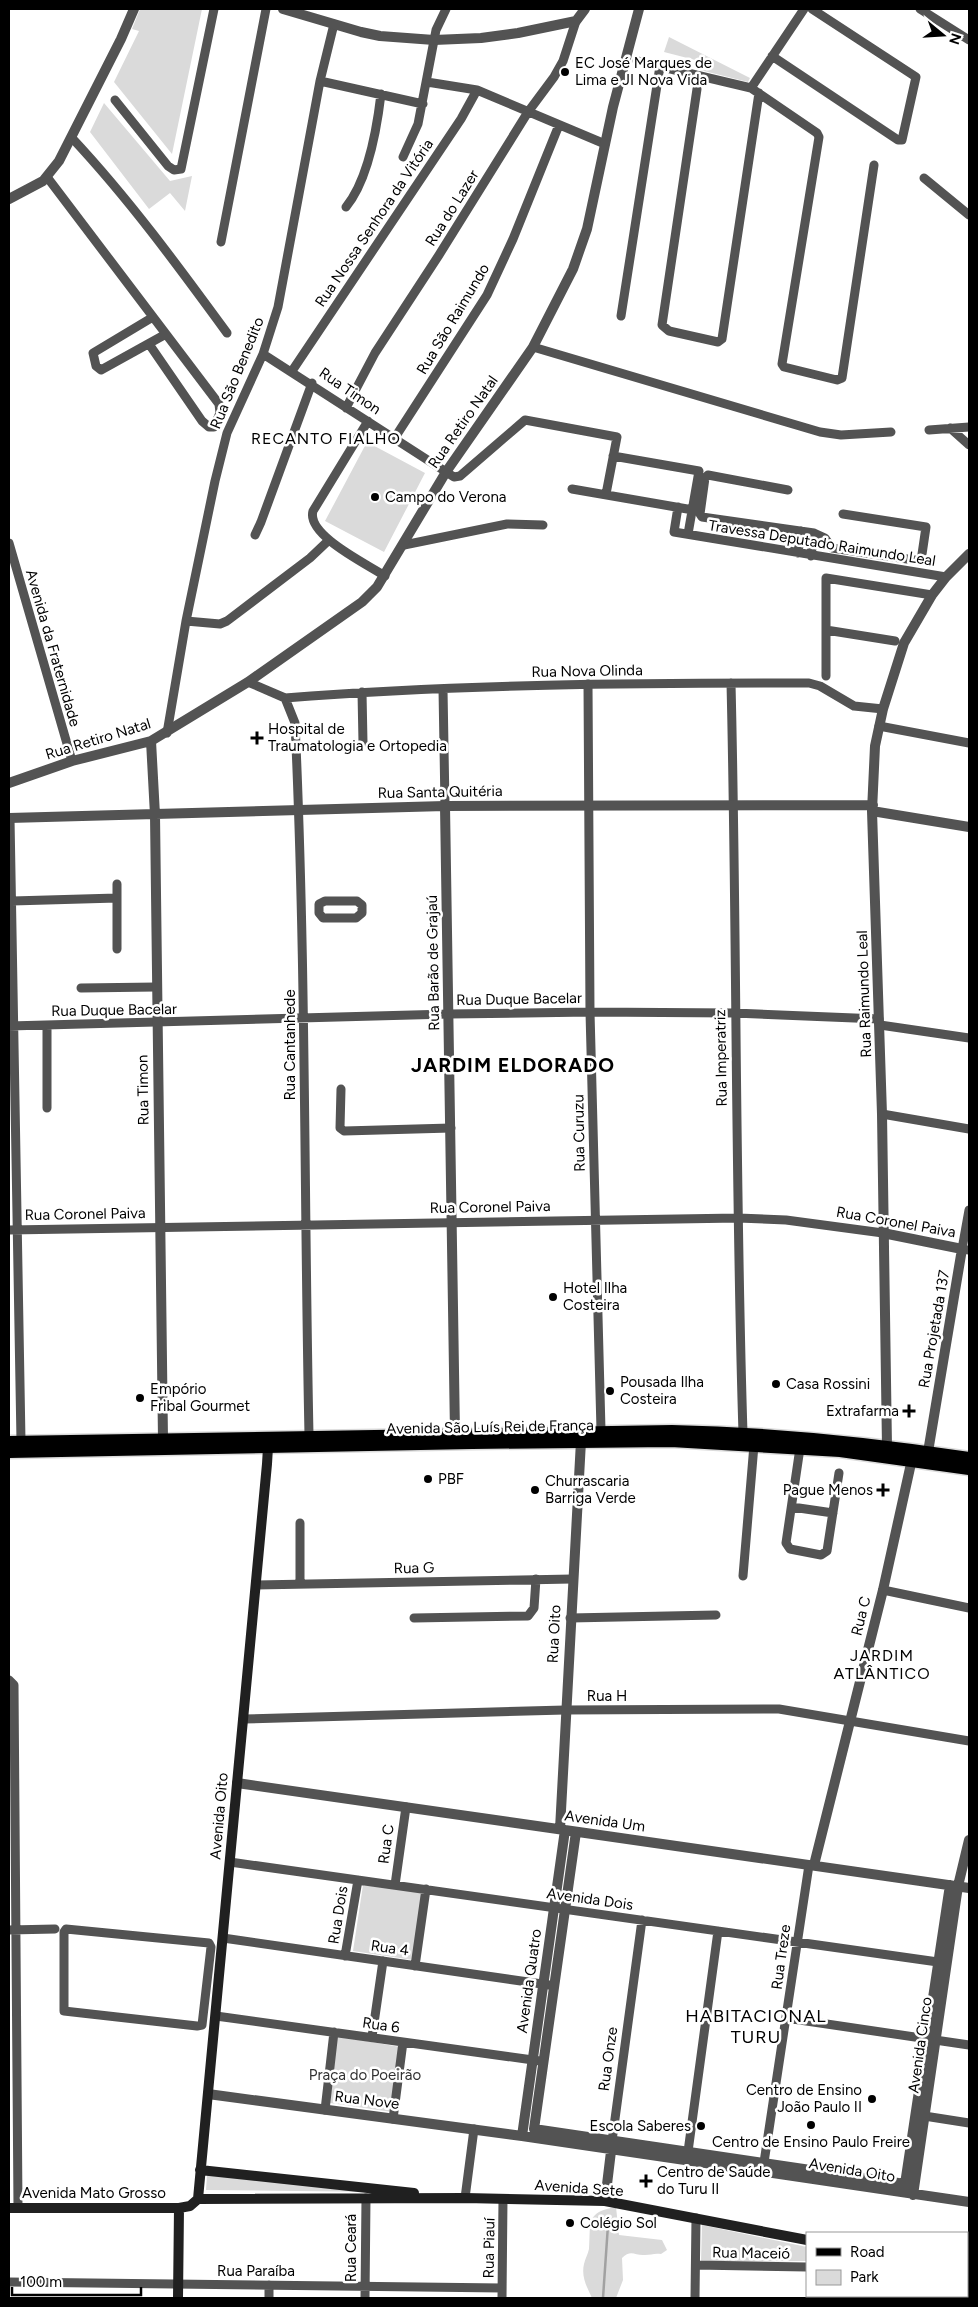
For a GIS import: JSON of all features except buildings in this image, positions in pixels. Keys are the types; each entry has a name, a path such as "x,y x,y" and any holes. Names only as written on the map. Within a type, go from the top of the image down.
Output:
{"main road":[{"name":"Avenida São Luís Rei de França","path":"9,1452 266,1442 309,1435 601,1430 743,1433 891,1452 912,1460 969,1469"},
{"name":"Avenida São Luís Rei de França","path":"15,1441 163,1439 266,1442 464,1443 671,1441 891,1452 928,1452 969,1458"},
{"name":"Avenida Oito","path":"198,2199 205,2094 216,2016 213,1988 223,1938 256,1585 266,1442"},
{"name":"Avenida Sete","path":"200,2170 465,2198"},
{"name":"Avenida Sete","path":"198,2199 465,2198 604,2201 806,2240"},
{"path":"178,2298 179,2208 190,2206 198,2199"},
{"name":"Avenida Mato Grosso","path":"13,2208 179,2208"}],"street":[{"path":"9,199 33,188 47,178 72,138 134,9"},
{"path":"115,100 168,166 174,170 181,169 214,9"},
{"path":"221,242 266,9"},
{"path":"284,9 380,36 434,40 481,38 518,33 576,21 586,9"},
{"path":"403,157 418,124 436,30 446,9"},
{"name":"Rua Retiro Natal","path":"9,783 72,761 151,741 167,733 248,682 362,602 385,576 446,472 533,347 582,248 594,202 605,144 639,9"},
{"path":"750,88 804,9"},
{"path":"772,56 898,140 902,140 916,77 812,9"},
{"path":"920,9 969,40"},
{"name":"Rua do Lazer","path":"346,408 375,352 439,255 528,112 554,77 563,61 576,21"},
{"name":"Rua São Benedito","path":"167,733 186,621 227,433 263,354 278,307 320,81 334,24"},
{"path":"638,61 750,88 817,133 819,137 782,364 784,367 838,380 842,378 874,165"},
{"path":"621,316 660,66"},
{"path":"320,81 423,104"},
{"path":"427,82 477,90 605,144"},
{"name":"Rua Nossa Senhora da Vitória","path":"292,370 461,119 477,90"},
{"path":"697,90 662,325 670,331 718,342 722,339 759,94"},
{"path":"346,207 352,200 365,167 379,112 381,94"},
{"name":"Rua São Raimundo","path":"394,438 486,296 513,239 559,125"},
{"path":"72,138 159,240 227,333"},
{"path":"47,178 218,404 220,413 214,427 209,427 202,421 149,344"},
{"path":"924,178 969,215"},
{"path":"153,317 93,353 94,361 101,370 166,334"},
{"path":"533,347 820,432 841,435 891,432"},
{"name":"Rua Timon","path":"263,354 292,370 346,408 446,472"},
{"path":"255,535 312,383"},
{"path":"446,472 454,477 460,476 525,420 617,436 606,494"},
{"path":"368,421 313,511 311,519 313,524 329,540 385,576"},
{"path":"929,430 969,427"},
{"path":"950,428 969,445"},
{"path":"613,456 699,471 691,535 674,532 678,507"},
{"path":"788,490 708,475 705,478 700,514 702,517 814,533 825,538 832,548 921,562 926,527 844,514"},
{"path":"572,488 693,510"},
{"path":"404,544 507,524 543,525"},
{"path":"798,553 801,531"},
{"path":"811,556 814,533"},
{"name":"Travessa Deputado Raimundo Leal","path":"691,535 946,577"},
{"path":"186,621 220,624 227,621 310,558 329,540"},
{"name":"Avenida da Fraternidade","path":"9,543 72,761"},
{"name":"Rua Raimundo Leal","path":"891,1452 883,1233 882,1114 873,772 883,709 904,643 932,595 946,577 969,554"},
{"path":"826,676 825,579 827,577 932,595"},
{"path":"826,630 895,641"},
{"path":"248,682 285,698"},
{"name":"Rua Imperatriz","path":"731,683 734,804 734,1012 743,1433"},
{"name":"Rua Nova Olinda","path":"285,698 443,688 588,684 816,684 854,706 883,709"},
{"name":"Rua Curuzu","path":"588,684 590,1012 601,1430"},
{"name":"Rua Barão de Grajaú","path":"443,688 455,1433"},
{"path":"362,692 364,743"},
{"name":"Rua Cantanhede","path":"285,698 295,723 299,810 302,914 304,1225 309,1435"},
{"path":"879,726 969,743"},
{"name":"Rua Timon","path":"151,741 155,815 163,1439"},
{"name":"Rua Santa Quitéria","path":"9,818 445,806 734,804 873,808 969,827"},
{"path":"9,818 12,901 10,937 15,1441"},
{"path":"117,884 117,949"},
{"path":"12,901 117,898"},
{"path":"302,914 319,914 323,918 356,918 362,913 362,905 357,901 324,901 319,904 319,914"},
{"path":"80,988 156,987"},
{"name":"Rua Duque Bacelar","path":"12,1026 449,1014 734,1012 880,1022 969,1038"},
{"path":"47,1026 47,1108"},
{"path":"341,1088 340,1128 344,1131 451,1128"},
{"path":"882,1114 969,1129"},
{"name":"Rua Projetada 137","path":"928,1452 966,1249 969,1210"},
{"name":"Rua Coronel Paiva","path":"13,1230 738,1218 786,1220 883,1233 966,1249"},
{"path":"455,1433 464,1443"},
{"name":"Rua Oito","path":"567,1830 565,1710 581,1441"},
{"path":"743,1576 754,1444"},
{"path":"800,1448 787,1547 790,1549 821,1555 827,1551 839,1473"},
{"name":"Rua C","path":"811,1865 883,1590 912,1460"},
{"path":"792,1507 833,1513"},
{"path":"300,1523 300,1584"},
{"name":"Rua G","path":"256,1585 572,1578"},
{"path":"414,1618 528,1616 534,1608 536,1579"},
{"path":"883,1590 969,1608"},
{"path":"570,1618 716,1615"},
{"path":"10,1680 14,1685 12,1930 13,2208"},
{"name":"Rua H","path":"243,1719 565,1710 779,1709 969,1741"},
{"name":"Avenida Um","path":"237,1782 969,1888"},
{"name":"Rua C","path":"395,1885 406,1807"},
{"name":"Avenida Quatro","path":"522,2136 538,2061 560,1908 567,1830"},
{"name":"Avenida Cinco","path":"913,2195 920,2115 954,1885 969,1840"},
{"name":"Avenida Dois","path":"230,1862 943,1963"},
{"name":"Rua Treze","path":"763,2167 796,1942 811,1865"},
{"name":"Rua Dois","path":"345,1956 358,1880"},
{"path":"414,1966 426,1889"},
{"name":"Rua Onze","path":"604,2201 642,1920"},
{"path":"12,1930 55,1929"},
{"path":"69,1929 209,1943 211,1947 213,1988 204,2021 202,2025 197,2026 67,2012 62,2008 64,1932 69,1929"},
{"path":"688,2156 718,1931"},
{"name":"Rua 4","path":"223,1938 549,1985"},
{"path":"372,2037 383,1961"},
{"name":"Rua 6","path":"216,2016 538,2061"},
{"path":"786,2018 969,2045"},
{"path":"325,2110 334,2032"},
{"path":"393,2119 404,2042"},
{"name":"Avenida Quatro","path":"534,2129 538,2061"},
{"name":"Rua Nove","path":"205,2094 522,2136"},
{"path":"920,2115 969,2123"},
{"name":"Avenida Cinco","path":"905,2184 920,2115"},
{"path":"465,2198 474,2129"},
{"path":"522,2136 534,2129 612,2145"},
{"name":"Avenida Oito","path":"522,2136 612,2145 763,2167 913,2195 969,2202"},
{"path":"763,2167 905,2184 913,2195"},
{"name":"Rua Ceará","path":"365,2298 366,2198"},
{"name":"Rua Piauí","path":"502,2298 503,2199"},
{"path":"695,2298 696,2218"},
{"name":"Rua Maceió","path":"696,2265 806,2268"},
{"name":"Rua Paraíba","path":"9,2282 502,2288"},
{"path":"269,2285 269,2298"}],"green space":[{"path":"140,9 202,9 172,154 114,82 139,31 132,29"},
{"path":"669,37 750,78 748,82 696,69 699,61 664,52"},
{"path":"104,103 170,181 192,176 185,211 170,193 149,209 90,132"},
{"name":"Campo do Verona","path":"367,442 425,473 384,552 325,521"},
{"path":"363,1885 423,1892 413,1960 353,1951"},
{"name":"Praça do Poeirão","path":"337,2036 400,2047 392,2112 330,2103"},
{"path":"207,2175 382,2192 206,2190"},
{"path":"616,2207 619,2235 662,2240 667,2250 661,2254 642,2255 631,2253 625,2255 622,2258 623,2280 616,2298 592,2298 583,2273 589,2249 590,2226 594,2216 599,2212"},
{"path":"702,2225 806,2247 806,2261 701,2262"}],"waterway":[{"path":"603,2298 608,2225"}],"place":[{"name":"EC José Marques de Lima e JI Nova Vida","path":"565,72"},
{"name":"Campo do Verona","path":"375,497"},
{"name":"Hospital de Traumatologia e Ortopedia","path":"257,738"},
{"name":"Hotel Ilha Costeira","path":"553,1297"},
{"name":"Casa Rossini","path":"776,1384"},
{"name":"Pousada Ilha Costeira","path":"610,1391"},
{"name":"Empório Fribal Gourmet","path":"140,1398"},
{"name":"Extrafarma","path":"909,1411"},
{"name":"PBF","path":"428,1479"},
{"name":"Churrascaria Barriga Verde","path":"535,1490"},
{"name":"Pague Menos","path":"883,1490"},
{"name":"Centro de Ensino João Paulo II","path":"872,2099"},
{"name":"Centro de Ensino Paulo Freire","path":"811,2125"},
{"name":"Escola Saberes","path":"701,2126"},
{"name":"Centro de Saúde do Turu II","path":"646,2181"},
{"name":"Colégio Sol","path":"570,2223"}],"district":[{"name":"RECANTO FIALHO","path":"326,438"},
{"name":"JARDIM ELDORADO","path":"513,1065"},
{"name":"JARDIM ATLÂNTICO","path":"882,1664"},
{"name":"HABITACIONAL TURU","path":"756,2026"}]}
